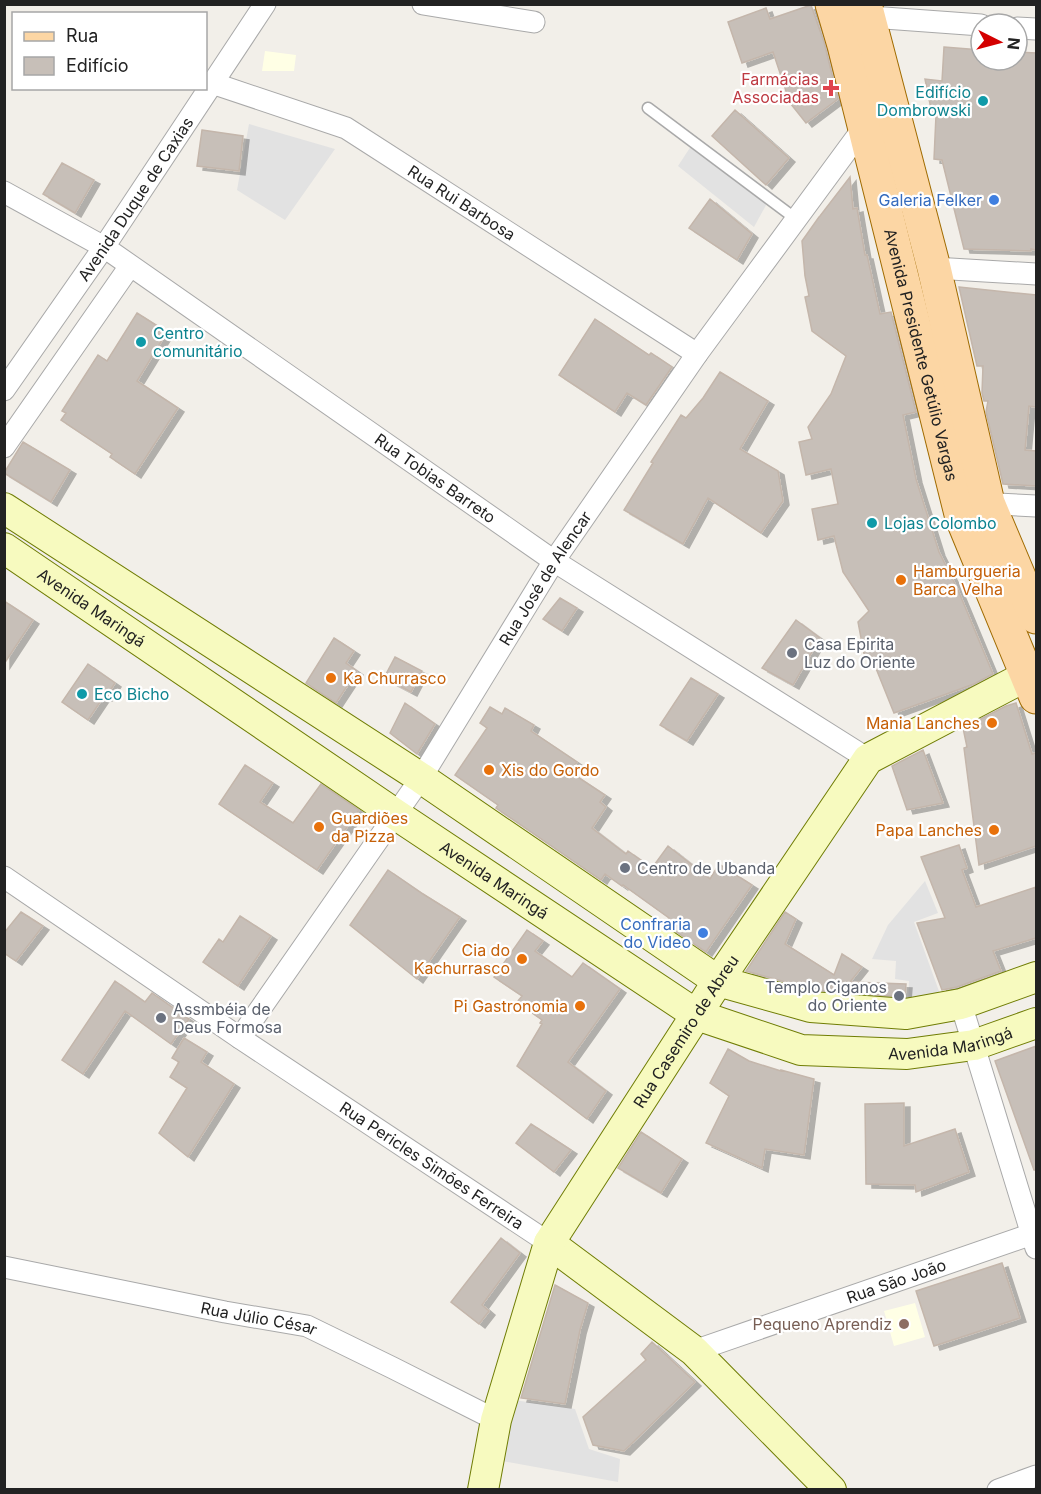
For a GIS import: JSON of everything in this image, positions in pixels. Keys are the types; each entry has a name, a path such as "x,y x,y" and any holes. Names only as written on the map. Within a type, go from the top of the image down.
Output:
{"main road":[{"name":"Avenida Presidente Getúlio Vargas","path":"850,10 844,45 864,127 974,503 1036,617"},
{"name":"Avenida Presidente Getúlio Vargas","path":"850,10 934,268 974,503 962,518 1032,686"},
{"name":"Avenida Maringá","path":"4,508 421,778 718,981 811,1007 906,1014 960,1005 1036,977"},
{"name":"Avenida Maringá","path":"4,548 395,814 697,1015 801,1050 906,1054 974,1045 1036,1023"},
{"name":"Rua Casemiro de Abreu","path":"483,1490 496,1420 549,1243 718,981 868,759 1032,686"},
{"name":"Rua Pericles Simões Ferreira","path":"549,1243 694,1351 831,1490"}],"street":[{"name":"Avenida Duque de Caxias","path":"4,390 104,247 265,4"},
{"path":"423,4 534,22"},
{"path":"850,10 969,24"},
{"name":"Rua Rui Barbosa","path":"212,83 346,128 697,354"},
{"name":"Rua José de Alencar","path":"240,1038 421,778 554,561 697,354 864,127"},
{"name":"Rua Tobias Barreto","path":"4,192 104,247 554,561 868,759"},
{"name":"Avenida Duque de Caxias","path":"4,447 130,266"},
{"path":"934,268 1036,274"},
{"path":"974,503 1036,506"},
{"name":"Rua Pericles Simões Ferreira","path":"4,877 240,1038 549,1243"},
{"path":"960,1005 1034,1241"},
{"name":"Rua São João","path":"694,1351 1034,1241"},
{"name":"Rua Júlio César","path":"4,1267 225,1312 307,1326 496,1420"},
{"path":"998,1490 1036,1476"}],"lane":[{"path":"648,108 796,219"}],"shaded area":[{"path":"265,51 296,55 294,71 262,71"},
{"path":"249,124 335,149 285,220 237,190"},
{"path":"697,137 771,196 754,227 678,166"},
{"path":"925,881 938,913 914,922 940,994 908,1006 909,981 895,979 896,961 872,959 888,925"},
{"name":"Pequeno Aprendiz","path":"915,1303 925,1337 894,1346 884,1311"},
{"path":"514,1400 575,1409 589,1449 620,1459 618,1482 502,1461"}],"building":[{"path":"811,5 824,42 838,99 806,123 790,103 773,52 742,63 728,22 766,8 770,19"},
{"path":"944,47 969,49 969,72 1029,72 1029,53 1036,53 1036,250 964,249 942,160 934,159 936,115 932,114 925,79 942,81"},
{"path":"735,110 789,158 766,185 712,136"},
{"path":"202,130 243,136 239,171 197,166"},
{"path":"62,163 94,180 75,213 43,194"},
{"path":"850,177 853,209 857,208 865,255 867,255 880,314 891,312 916,412 903,415 916,479 939,552 958,590 993,674 974,684 894,713 871,656 865,659 858,622 869,611 843,572 834,536 818,540 812,509 838,504 831,469 806,475 799,442 812,439 808,427 831,394 846,356 812,331 805,297 809,296 802,241"},
{"path":"710,199 752,234 737,260 689,228"},
{"path":"959,287 1036,295 1036,407 1029,406 1025,450 1036,451 1036,486 1003,484 986,412 988,401 984,401 982,393 983,366 977,366"},
{"path":"137,313 167,332 137,381 178,408 135,474 110,457 112,454 61,420 66,413 62,411 98,355 107,361"},
{"path":"595,319 649,355 651,353 672,367 646,405 627,393 615,412 559,375"},
{"path":"720,372 768,401 740,449 778,471 783,501 761,533 708,498 683,544 624,510 681,415 686,418"},
{"path":"23,442 70,470 51,502 4,473"},
{"path":"560,598 577,608 562,631 543,619"},
{"path":"4,601 33,620 4,664"},
{"name":"Casa Epirita Luz do Oriente","path":"796,620 820,638 793,685 762,668"},
{"name":"Ka Churrasco","path":"334,638 354,651 346,663 357,671 336,703 306,683"},
{"path":"395,657 422,671 411,692 384,678"},
{"name":"Eco Bicho","path":"88,664 115,683 88,720 62,702"},
{"path":"691,678 718,694 687,741 660,725"},
{"path":"405,703 435,724 417,754 390,733"},
{"path":"1016,703 1032,754 1036,753 1036,846 979,865 963,728"},
{"path":"490,707 502,714 505,708 534,725 531,731 577,762 570,772 605,795 600,802 606,807 592,828 626,854 628,851 652,868 668,846 710,879 719,864 752,885 706,952 665,924 669,918 623,885 605,874 601,880 496,808 498,805 455,775 487,728 480,723"},
{"path":"923,750 943,803 907,810 892,766"},
{"path":"245,765 273,783 260,802 293,823 321,784 359,810 317,870 219,804"},
{"path":"959,845 967,868 962,870 976,907 1036,887 1036,938 993,951 1001,971 942,990 917,923 945,918 921,857"},
{"path":"388,870 460,917 417,979 350,925"},
{"path":"21,912 43,926 16,961 4,953 4,933"},
{"path":"785,912 796,919 785,944 834,975 842,954 862,967 850,982 906,984 905,997 814,990 746,971"},
{"path":"240,916 271,936 238,986 203,962 219,939 223,942"},
{"path":"527,930 543,941 535,951 572,977 583,963 620,989 568,1062 606,1091 587,1119 517,1066 542,1024 540,1023 542,1020 517,1002 522,996 494,977"},
{"path":"115,981 145,1002 152,993 189,1019 171,1044 125,1011 83,1074 62,1060"},
{"path":"184,1038 207,1052 201,1062 234,1084 188,1157 159,1133 187,1088 170,1077 179,1062 172,1058"},
{"path":"1036,1046 1036,1170 1034,1170 995,1061"},
{"path":"728,1049 749,1061 814,1079 804,1155 765,1149 762,1168 706,1143 729,1096 710,1083"},
{"path":"904,1103 904,1146 955,1129 969,1172 916,1192 915,1185 866,1184 865,1104"},
{"path":"531,1124 571,1150 554,1172 516,1143"},
{"path":"641,1132 682,1159 661,1193 618,1168"},
{"path":"501,1238 520,1253 482,1305 489,1311 479,1324 451,1302"},
{"path":"1002,1263 1020,1318 934,1346 916,1291"},
{"path":"555,1285 588,1303 580,1330 565,1404 521,1398"},
{"path":"652,1342 695,1382 624,1451 593,1445 583,1417 646,1360 641,1354"}],"place":[{"name":"Farmácias Associadas","path":"831,88"},
{"name":"Edifício Dombrowski","path":"983,101"},
{"name":"Galeria Felker","path":"994,200"},
{"name":"Centro comunitário","path":"141,342"},
{"name":"Lojas Colombo","path":"872,523"},
{"name":"Hamburgueria Barca Velha","path":"901,580"},
{"name":"Casa Epirita Luz do Oriente","path":"792,653"},
{"name":"Ka Churrasco","path":"331,678"},
{"name":"Eco Bicho","path":"82,694"},
{"name":"Mania Lanches","path":"992,723"},
{"name":"Xis do Gordo","path":"489,770"},
{"name":"Guardiões da Pizza","path":"319,827"},
{"name":"Papa Lanches","path":"994,830"},
{"name":"Centro de Ubanda","path":"625,868"},
{"name":"Confraria do Video","path":"703,933"},
{"name":"Cia do Kachurrasco","path":"522,959"},
{"name":"Templo Ciganos do Oriente","path":"899,996"},
{"name":"Pi Gastronomia","path":"580,1006"},
{"name":"Assmbéia de Deus Formosa","path":"161,1018"},
{"name":"Pequeno Aprendiz","path":"904,1324"}]}
